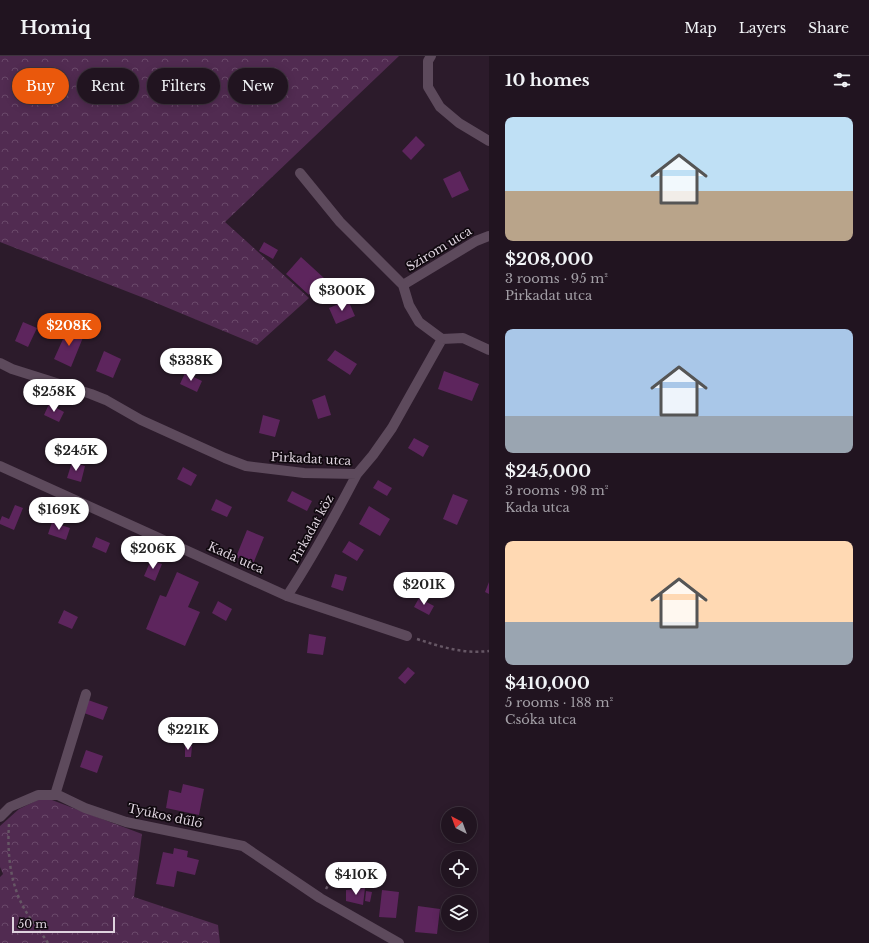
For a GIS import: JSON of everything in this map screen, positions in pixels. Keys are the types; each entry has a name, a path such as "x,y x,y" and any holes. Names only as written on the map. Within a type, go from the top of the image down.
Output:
{"street":[{"path":"431,56 428,61 428,87 440,107 459,123 489,141"},
{"path":"300,173 340,222 403,285 409,305 419,322 442,339 463,338 489,350"},
{"name":"Szirom utca","path":"403,285 476,241 489,236"},
{"name":"Pirkadat utca","path":"0,363 12,369 96,396 140,420 246,466 304,474 357,474 373,455 392,428 442,339"},
{"name":"Kada utca","path":"0,466 287,596 407,636"},
{"name":"Pirkadat köz","path":"287,596 316,550 357,474"},
{"path":"0,817 10,807 38,795 55,794 86,694"},
{"name":"Tyúkos dűlő","path":"55,794 85,808 126,822 243,846 320,898 399,943"}],"path":[{"path":"407,636 448,649 473,652 489,651"},
{"path":"10,807 8,834 9,862 16,890 25,910 48,943"},
{"path":"331,880 342,882 379,882"}],"green space":[{"path":"0,56 399,56 225,222 309,298 257,345 149,300 0,242"},
{"path":"44,797 142,834 134,897 218,925 220,943 0,943 0,877 3,874 0,867 0,826 19,809"}],"building":[{"path":"416,136 425,145 411,160 402,151"},
{"path":"460,171 469,190 452,198 443,179"},
{"path":"264,242 278,250 273,259 259,251"},
{"path":"301,257 324,278 309,295 286,274"},
{"path":"348,300 355,316 336,324 329,308"},
{"path":"23,322 37,328 28,347 15,341"},
{"path":"68,328 84,335 71,367 54,359"},
{"path":"335,350 357,364 350,375 327,360"},
{"path":"104,351 121,359 113,378 96,371"},
{"path":"444,371 479,384 472,401 438,389"},
{"path":"185,373 202,381 197,392 180,384"},
{"path":"325,395 331,415 318,419 312,400"},
{"path":"49,404 64,412 59,422 44,415"},
{"path":"263,415 280,420 275,437 259,433"},
{"path":"414,438 429,446 423,457 408,448"},
{"path":"72,462 85,466 81,482 67,478"},
{"path":"183,467 197,475 191,486 177,479"},
{"path":"378,480 392,488 387,496 373,488"},
{"path":"292,491 312,501 307,511 287,501"},
{"path":"453,494 468,500 457,525 443,519"},
{"path":"216,499 232,507 227,517 211,510"},
{"path":"15,505 23,508 14,530 0,524 0,521 2,516 9,519"},
{"path":"369,506 390,519 380,536 359,524"},
{"path":"52,522 70,528 66,540 48,534"},
{"path":"247,530 264,537 253,564 236,557"},
{"path":"96,537 110,543 106,553 92,547"},
{"path":"349,541 364,550 357,561 342,552"},
{"path":"151,560 162,564 155,581 144,576"},
{"path":"177,572 199,582 188,607 200,612 185,646 146,629 160,595 166,597"},
{"path":"335,574 347,577 343,591 331,587"},
{"path":"489,582 489,594 485,592"},
{"path":"419,598 434,606 429,615 414,607"},
{"path":"218,601 232,609 226,621 212,613"},
{"path":"64,610 78,617 72,629 58,623"},
{"path":"309,634 326,637 323,655 307,653"},
{"path":"408,667 415,673 405,684 398,678"},
{"path":"88,700 108,707 103,720 84,713"},
{"path":"185,746 192,746 191,757 185,757"},
{"path":"86,750 103,756 97,773 80,767"},
{"path":"183,784 204,789 199,815 166,808 169,790 181,793"},
{"path":"174,848 188,851 187,857 199,860 195,875 177,871 174,887 156,884 163,852 173,854"},
{"path":"365,888 363,905 346,901 346,890"},
{"path":"382,890 399,892 396,918 379,917"},
{"path":"366,891 372,892 370,902 365,901"},
{"path":"418,906 440,909 437,934 415,932"}]}
